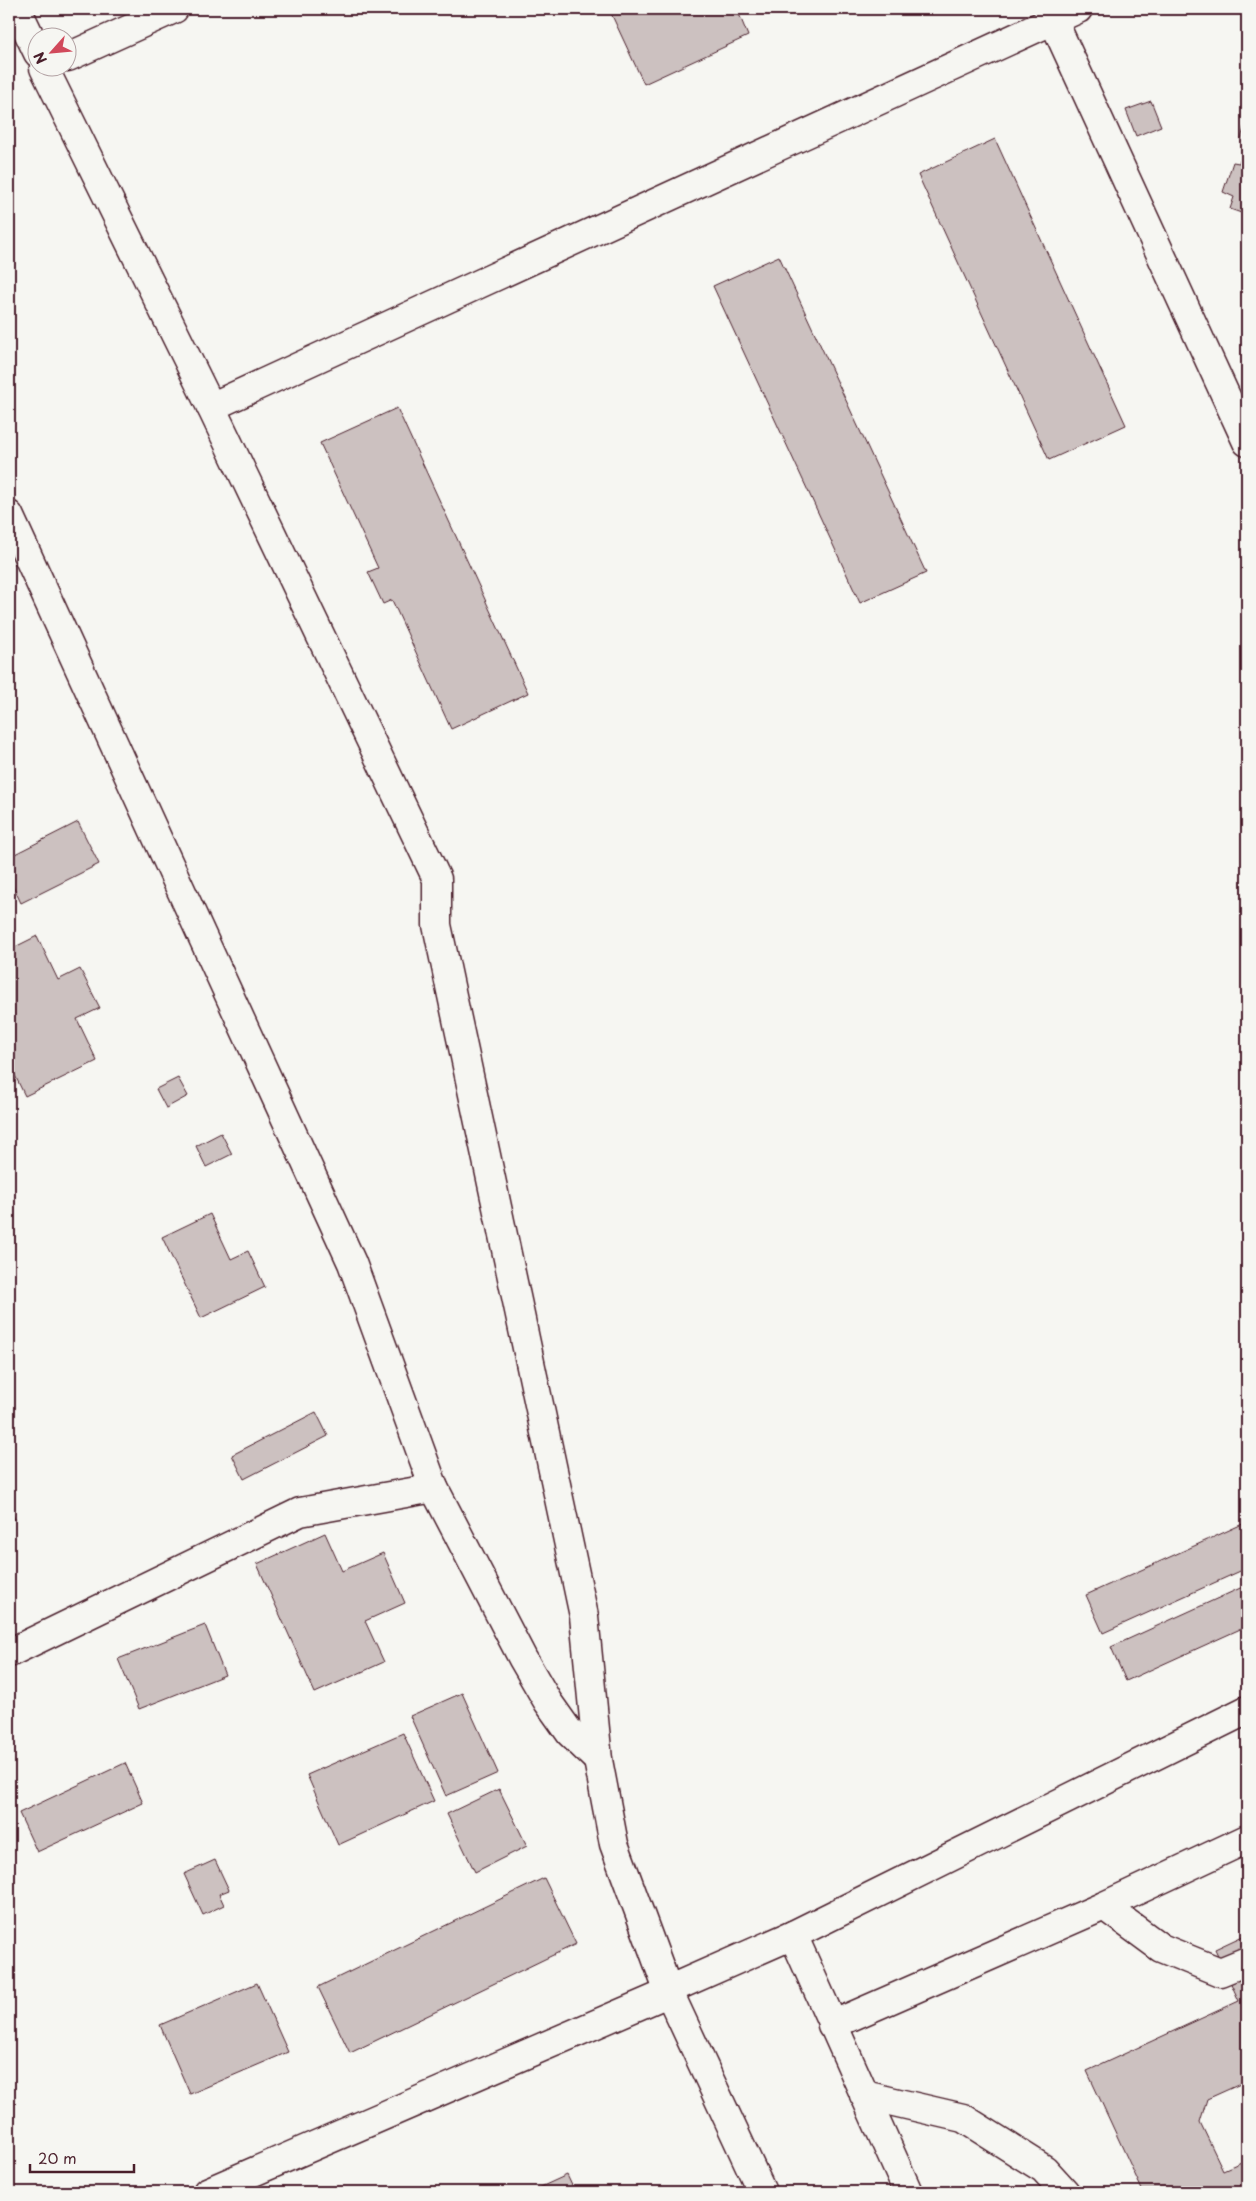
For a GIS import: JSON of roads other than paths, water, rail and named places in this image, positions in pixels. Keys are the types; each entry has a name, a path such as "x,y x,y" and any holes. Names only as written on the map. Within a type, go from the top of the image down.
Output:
{"street":[{"path":"17,9 28,32"},
{"path":"78,52 174,9"},
{"path":"211,407 1050,15 1078,9"},
{"path":"1050,15 1247,442"},
{"path":"49,78 211,407 437,879 437,924 584,1616 598,1760 614,1844 669,1991 762,2192"},
{"path":"9,515 352,1263 434,1488 523,1659 548,1702 570,1733 598,1760"},
{"path":"9,1653 300,1512 434,1488"},
{"path":"206,2192 669,1991 793,1935 1247,1710"},
{"path":"832,2025 1104,1906 1247,1839"},
{"path":"1104,1906 1161,1948 1220,1972 1247,1961"},
{"path":"793,1935 908,2192"},
{"path":"864,2095 963,2118 1044,2168 1065,2192"}]}
